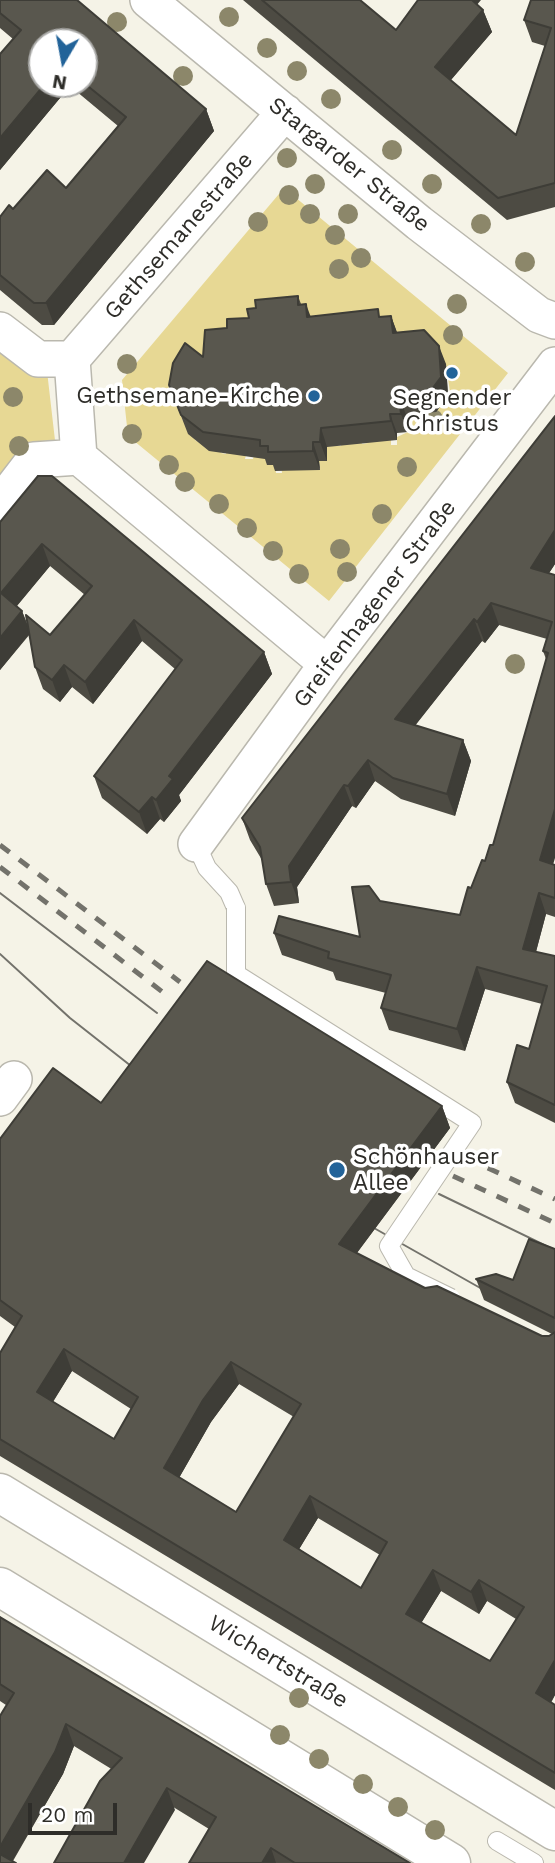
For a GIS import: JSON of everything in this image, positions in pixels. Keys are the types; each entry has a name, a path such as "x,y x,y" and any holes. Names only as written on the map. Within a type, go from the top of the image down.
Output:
{"street":[{"name":"Stargarder Straße","path":"148,0 419,223 539,315 555,321"},
{"name":"Gethsemanestraße","path":"72,359 285,112"},
{"path":"0,330 38,359 72,359 79,457"},
{"name":"Greifenhagener Straße","path":"196,844 327,664 555,365"},
{"path":"0,505 34,460 79,457 327,664"},
{"name":"Wichertstraße","path":"0,1493 555,1831"},
{"path":"0,1587 451,1863"}],"lane":[{"path":"196,844 207,868 229,892 236,908 236,974 472,1123 389,1246 406,1276 463,1303"},
{"path":"497,1841 534,1863"}],"shaded area":[{"path":"284,188 508,373 329,601 128,436 122,380","holes":["304,315 305,323 313,323 313,329 306,330 306,341 313,342 326,341 326,334 332,333 333,340 351,338 351,332 357,331 358,337 378,336 379,325 385,324 390,335 398,335 398,340 392,341 397,359 403,363 403,359 413,358 414,362 418,362 418,350 425,350 425,360 439,363 440,368 446,365 450,392 443,392 443,397 430,401 430,413 423,413 422,403 419,407 408,408 407,404 400,416 401,427 407,427 408,432 397,437 397,445 391,445 391,439 385,435 368,437 368,443 362,444 361,437 341,439 341,446 335,446 335,440 321,440 317,454 327,455 327,461 319,461 320,470 313,470 312,462 281,464 282,473 276,473 275,465 267,465 267,460 274,459 274,449 271,446 256,447 253,459 245,459 246,455 234,448 227,447 226,454 221,453 221,447 203,439 200,443 195,440 199,433 189,419 183,421 181,415 186,413 185,393 178,391 179,386 185,387 193,371 189,367 192,362 197,366 211,354 212,349 217,348 217,353 224,353 234,338 240,338 245,349 260,347 264,343 263,333 255,334 254,328 263,326 262,319 268,319 269,326 298,324 298,316"]},
{"path":"0,348 47,371 56,449 0,485"}],"building":[{"path":"0,0 77,0 206,109 46,303 34,303 0,275 0,217 9,205 13,209 47,170 66,188 126,117 98,94 98,28 28,28 28,98 33,98 0,138 0,54 21,30 0,13"},
{"path":"262,0 360,0 396,30 418,0 472,0 483,10 435,67 516,135 551,28 524,20 531,0 555,0 555,183 498,198"},
{"name":"Gethsemane-Kirche","path":"298,296 298,305 306,304 307,317 378,309 379,317 391,316 393,333 424,330 439,346 441,377 429,393 399,396 401,414 390,414 391,421 321,428 320,442 313,442 313,451 268,452 268,446 260,446 260,440 203,432 181,415 169,385 173,363 185,343 203,357 205,330 227,328 227,319 249,318 247,309 256,308 255,300"},
{"path":"555,416 555,530 531,568 555,575 555,809 540,860 555,865 555,898 539,893 523,949 555,956 555,1105 507,1082 517,1045 529,1049 547,986 477,967 457,1029 381,1008 391,975 328,958 329,952 274,933 279,916 360,937 352,887 369,886 380,901 460,915 468,887 471,888 482,860 485,861 490,845 493,845 548,653 543,651 552,622 491,603 477,622 474,619 395,719 463,740 447,794 393,778 368,760 348,786 344,785 289,866 291,882 266,884 260,847 242,818"},
{"path":"38,476 52,476 264,652 169,776 173,779 156,800 152,797 139,812 94,776 182,660 134,620 85,682 64,665 52,680 35,667 26,615 50,635 92,586 42,544 1,593 22,611 0,638 0,522"},
{"path":"207,961 442,1106 339,1244 425,1288 437,1286 542,1336 555,1332 555,1660 536,1693 555,1705 555,1773 0,1439 0,1353 22,1316 0,1300 0,1139 53,1068 101,1103","holes":["64,1349 138,1397 114,1439 37,1392","231,1362 301,1404 236,1512 164,1468 203,1400","310,1496 387,1542 361,1588 284,1540","433,1570 471,1592 479,1580 524,1607 490,1661 406,1614"]},
{"path":"529,1239 555,1249 555,1318 476,1279 496,1274 513,1280"},
{"path":"0,1617 410,1863 295,1863 271,1848 262,1863 189,1863 216,1817 167,1788 124,1863 54,1863 100,1781 122,1758 66,1724 55,1752 0,1847 0,1716 14,1693 0,1684"},
{"path":"0,1854 16,1863 0,1863"}],"tram line":[{"path":"0,893 157,1013"},
{"path":"0,954 70,1018 145,1077"},
{"path":"439,1194 555,1250"},
{"path":"358,1219 498,1298"}],"railway":[{"path":"0,845 180,982"},
{"path":"0,867 169,997"},
{"path":"466,1158 555,1199"},
{"path":"453,1176 555,1223"}],"place":[{"name":"Segnender Christus","path":"452,373"},
{"name":"Gethsemane-Kirche","path":"314,396"},
{"name":"Schönhauser Allee","path":"337,1170"}]}
